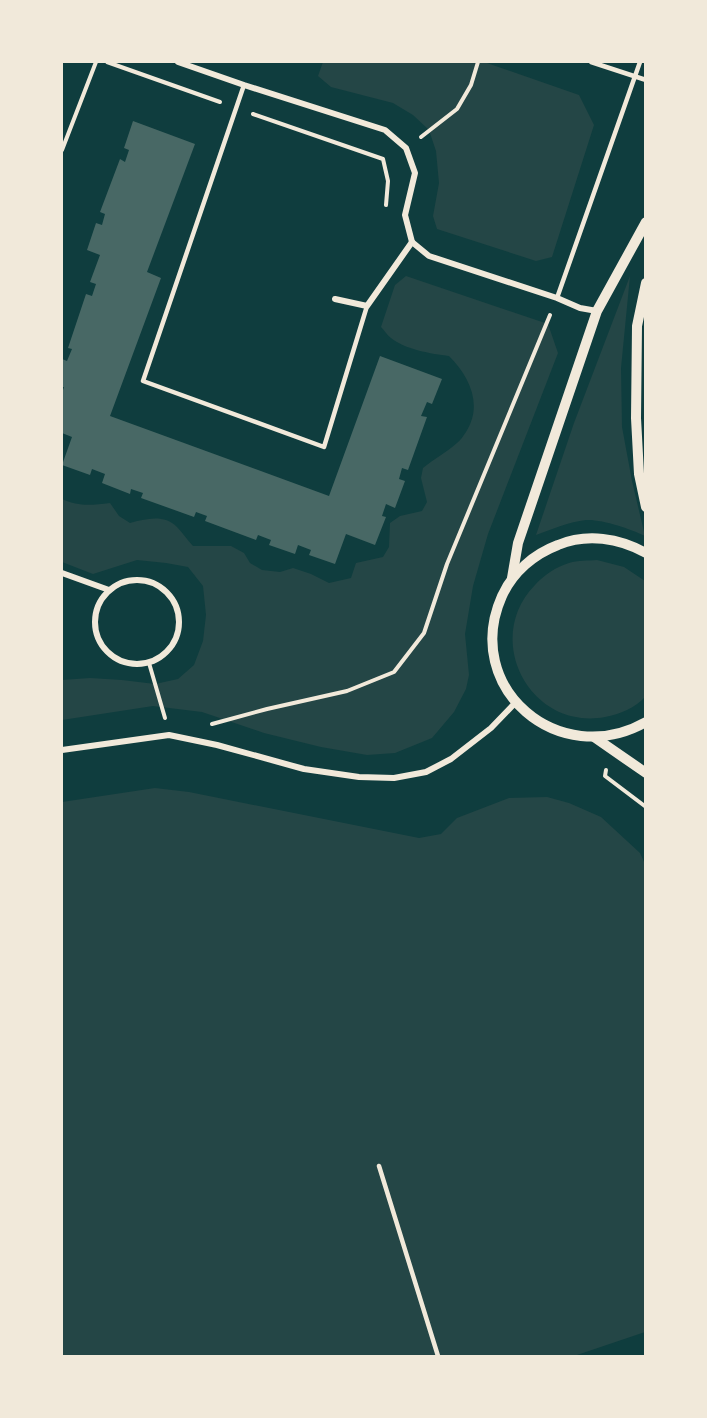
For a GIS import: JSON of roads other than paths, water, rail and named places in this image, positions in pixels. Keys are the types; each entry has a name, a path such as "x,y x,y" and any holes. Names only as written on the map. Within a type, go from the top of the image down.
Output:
{"street":[{"path":"178,62 385,129 406,148 415,173 405,215 412,242 429,256 557,298 580,308 597,311"},
{"path":"512,579 518,543 597,311 645,222"},
{"path":"335,299 368,306 412,242"},
{"path":"645,283 637,326 636,418 639,474 645,507"},
{"path":"645,554 627,544 608,539 590,538 555,545 527,562 512,579 496,610 493,623 493,641 498,671 508,691 528,714 549,727 571,735 593,737 623,733 645,722"},
{"path":"62,573 109,590 127,581 148,581 170,594 178,609 180,623 174,644 165,654 149,663 128,664 112,657 101,645 96,634 95,615 100,601 109,590"},
{"path":"62,750 170,735 217,745 304,769 359,777 394,778 426,772 452,759 491,728 516,702"},
{"path":"593,737 645,773"}],"lane":[{"path":"591,62 645,80"},
{"path":"557,298 640,62"},
{"path":"244,85 143,381 324,447 368,306"},
{"path":"379,1166 438,1356"}]}
